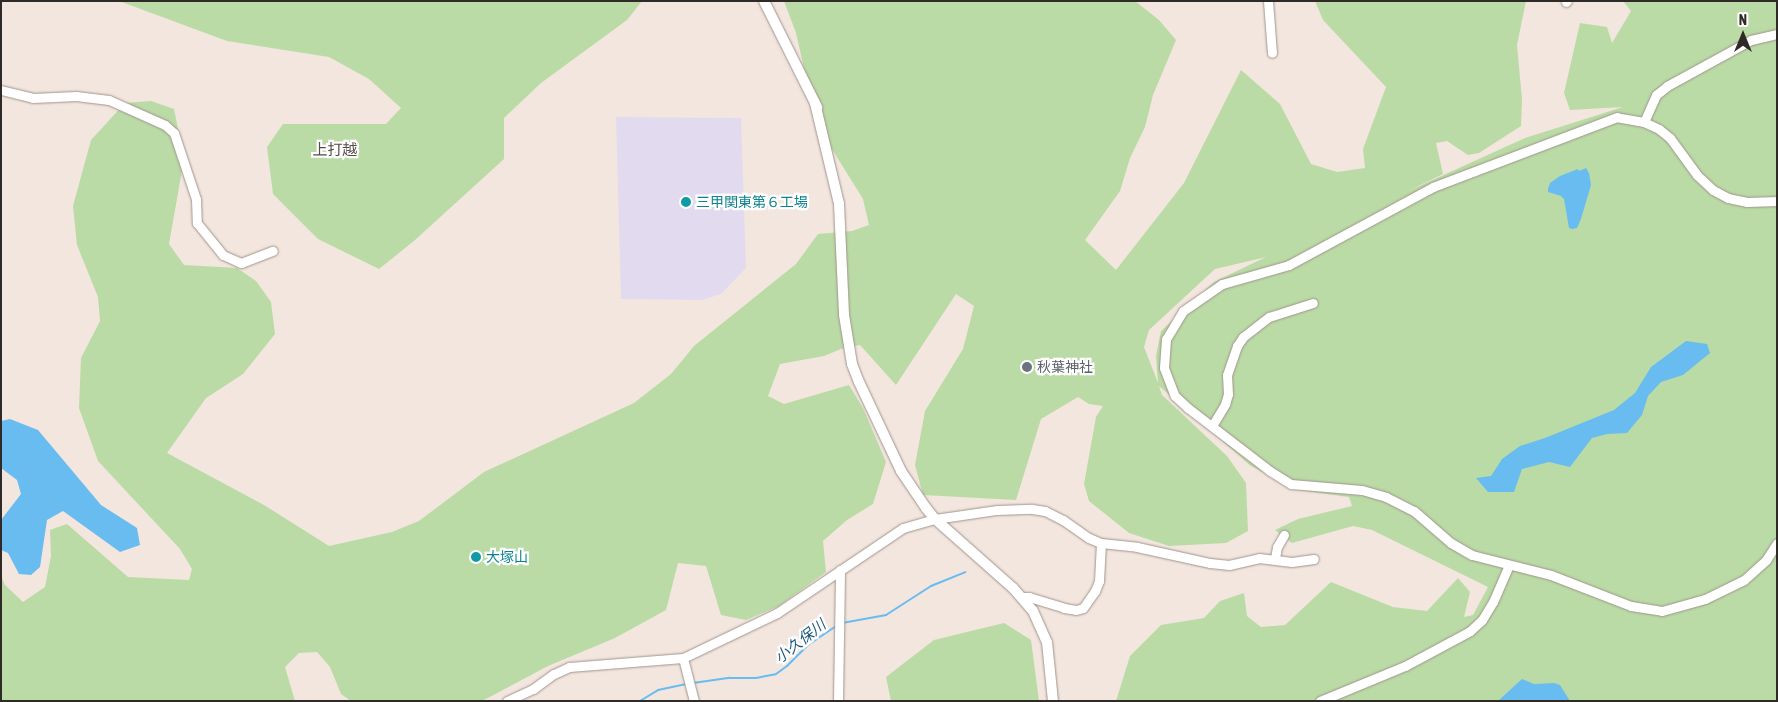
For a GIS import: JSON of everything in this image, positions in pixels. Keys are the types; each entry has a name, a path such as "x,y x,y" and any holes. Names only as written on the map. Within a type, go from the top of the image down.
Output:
{"street":[{"path":"764,1 826,129 843,193 846,227 848,315 846,321 851,359 859,382 904,476 935,519 1021,597 1039,622 1047,642 1053,701"},
{"path":"1268,1 1272,53"},
{"path":"1644,122 1656,95 1666,86 1751,40 1777,34"},
{"path":"1,90 33,98 76,96 109,100 165,125 174,133 196,199 197,224 223,255 241,262 273,251"},
{"path":"1777,201 1747,202 1728,198 1713,190 1697,175 1670,138 1659,129 1644,122 1617,118 1602,122 1433,187 1290,265 1268,272 1234,278 1183,311 1166,339 1164,368 1176,396 1270,471 1291,484 1362,490 1386,497 1414,511 1451,544 1472,555 1551,574 1631,606 1662,611 1705,599 1744,580 1766,560 1777,543"},
{"path":"1212,426 1225,404 1228,394 1227,376 1237,346 1243,337 1270,317 1313,303"},
{"path":"507,701 533,689 554,674 569,667 684,658 777,613 903,528 935,519 997,510 1045,511 1063,520 1088,538 1101,543 1137,547 1229,565 1259,558 1292,562 1314,559"},
{"path":"1275,559 1277,547 1284,535"},
{"path":"1021,597 1029,597 1064,608 1076,610 1083,608 1095,591 1099,581 1101,543"},
{"path":"1320,701 1405,666 1470,631 1482,620 1493,602 1509,565"},
{"path":"838,701 840,570"},
{"path":"684,658 694,701"}],"shaded area":[{"path":"616,117 741,118 746,268 721,294 702,300 621,299"}],"green space":[{"path":"119,1 642,1 627,20 541,83 504,118 504,159 415,240 379,269 318,239 273,194 267,147 283,124 386,124 401,108 369,79 329,57 227,41"},
{"path":"784,1 1135,1 1159,20 1176,40 1153,95 1145,127 1130,158 1120,191 1085,240 1116,270 1184,183 1241,70 1280,104 1311,164 1337,172 1365,168 1363,149 1386,87 1323,20 1315,1 1526,1 1517,45 1522,99 1521,126 1479,153 1468,155 1447,141 1436,143 1443,174 1404,193 1525,138 1623,107 1570,110 1564,93 1580,23 1607,27 1612,43 1631,11 1623,1 1777,1 1777,701 1116,701 1130,656 1161,625 1204,618 1220,601 1244,593 1247,616 1261,627 1285,625 1331,582 1393,607 1427,611 1458,578 1470,592 1464,617 1473,615 1488,587 1372,530 1353,526 1292,543 1275,530 1298,519 1352,506 1349,497 1297,490 1251,466 1159,386 1162,395 1227,456 1246,483 1248,531 1226,543 1169,546 1129,533 1089,501 1084,484 1096,417 1103,406 1089,404 1078,397 1041,419 1016,500 923,495 915,465 925,411 963,349 974,306 956,294 896,385 860,345 841,349 824,356 780,364 768,396 784,404 849,385 863,408 886,462 873,504 847,520 823,541 826,572 779,606 746,620 721,615 706,566 678,563 666,610 615,638 548,666 482,701 351,701 341,694 330,667 317,652 299,653 285,667 295,701 1,701 1,576 5,585 23,602 45,587 51,556 50,530 67,524 128,577 189,580 192,569 180,549 98,461 79,408 81,358 100,321 98,297 77,245 73,206 91,140 125,103 151,101 174,109 184,159 169,244 184,265 237,268 256,281 271,302 275,334 243,374 206,398 167,453 264,505 329,546 392,532 419,521 484,472 634,403 671,374 694,346 796,264 818,234 852,231 869,225 863,199 817,125 796,33","holes":["1266,257 1214,282 1161,331 1156,356 1158,383 1144,347 1149,330 1215,269"]},
{"path":"1004,623 1031,640 1039,701 891,701 886,677 934,640"}],"water":[{"path":"1586,168 1591,185 1581,219 1577,228 1572,229 1569,228 1564,199 1561,196 1548,192 1548,189 1550,183 1560,176"},
{"path":"1686,341 1707,344 1710,353 1683,375 1661,382 1648,396 1642,415 1627,433 1607,434 1592,438 1570,467 1549,462 1522,469 1514,492 1488,492 1476,478 1491,476 1502,459 1520,446 1614,410 1635,393 1651,367"},
{"path":"10,419 38,430 101,505 137,528 140,545 120,552 63,511 47,520 40,567 31,575 19,574 8,553 1,550 1,520 21,494 17,480 1,468 1,421"},
{"path":"1522,679 1534,684 1554,683 1560,685 1570,701 1498,701"}],"waterway":[{"name":"小久保川","path":"842,623 886,615 931,586 965,572"},
{"name":"小久保川","path":"693,683 730,678 756,678 776,674 808,645 836,626"},
{"name":"小久保川","path":"640,701 658,690 686,684"}],"place":[{"name":"三甲関東第６工場","path":"686,202"},
{"name":"秋葉神社","path":"1027,367"},
{"name":"大塚山","path":"476,557"}],"district":[{"name":"上打越","path":"335,150"}]}
